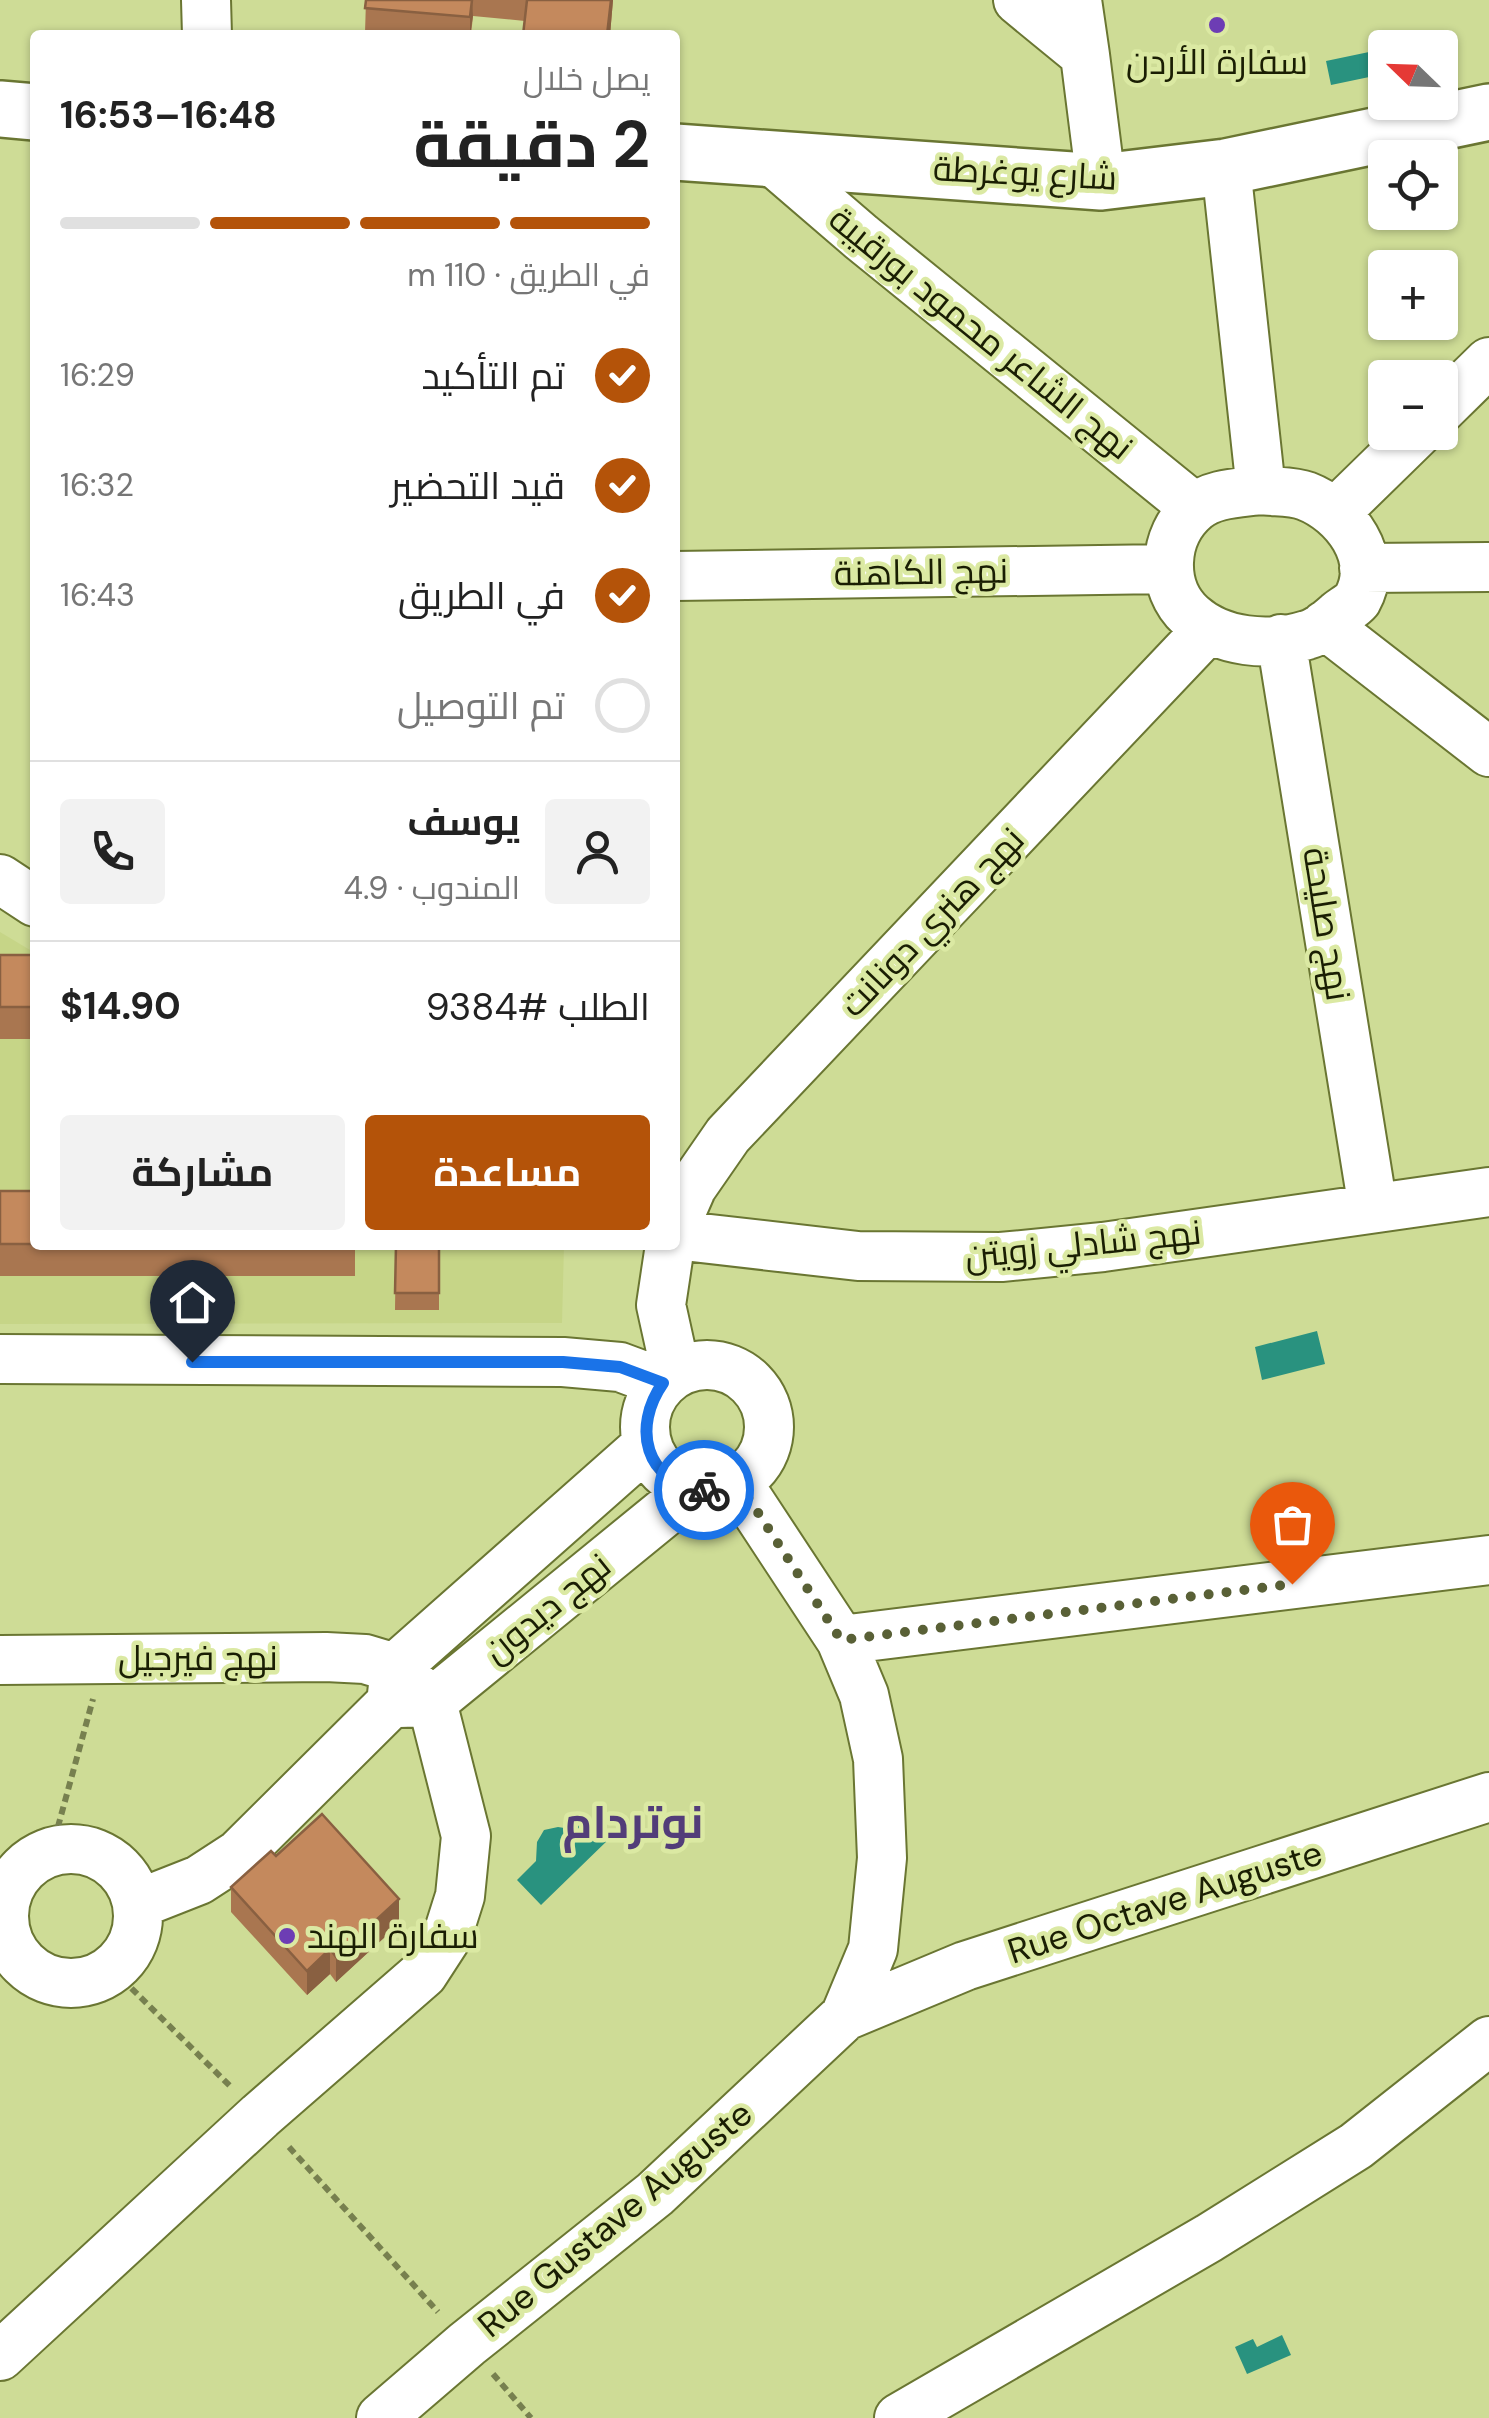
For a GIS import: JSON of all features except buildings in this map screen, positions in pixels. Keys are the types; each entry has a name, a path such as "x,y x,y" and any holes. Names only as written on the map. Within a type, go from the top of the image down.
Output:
{"main road":[{"path":"0,109 30,112"},
{"name":"شارع يوغرطة","path":"680,152 1101,182 1226,168 1489,112"}],"street":[{"path":"206,0 207,30"},
{"path":"1018,0 1085,54"},
{"path":"1077,0 1101,182"},
{"name":"نهج الشاعر محمود بورقيبة","path":"768,157 1195,508"},
{"path":"1226,168 1260,490"},
{"path":"1458,392 1489,362"},
{"path":"1336,513 1400,450"},
{"path":"1260,490 1305,495 1336,513 1358,539 1364,568 1356,600 1303,632 1242,641 1207,630 1179,605 1167,568 1174,537 1195,508 1222,495 1260,490"},
{"path":"1364,568 1489,567"},
{"name":"نهج الكاهنة","path":"680,576 1167,568"},
{"name":"نهج هنري دونانت","path":"680,1215 692,1187 728,1135 1207,630"},
{"path":"1303,632 1489,752"},
{"name":"نهج صليحة","path":"1303,632 1373,1208"},
{"path":"0,879 30,899"},
{"name":"نهج شادلي زويتن","path":"680,1236 858,1256 1001,1257 1103,1247 1489,1192"},
{"path":"669,1250 661,1304 670,1378"},
{"path":"0,1359 563,1362 620,1367 670,1378"},
{"path":"694,1366 724,1368 750,1382 769,1415 764,1454 753,1470 715,1486 672,1480 656,1465 647,1445 645,1423 650,1401 670,1378 694,1366"},
{"name":"نهج ديدون","path":"138,1904 199,1880 239,1854 406,1691 647,1445"},
{"path":"715,1486 841,1640 864,1695 878,1759 882,1858 872,1949 846,2016"},
{"name":"نهج ديدون","path":"406,1691 715,1486"},
{"path":"841,1640 1489,1560"},
{"name":"نهج فيرجيل","path":"0,1660 365,1659 406,1691"},
{"path":"0,2356 260,2116 422,1974 447,1937 460,1896 466,1836 406,1691"},
{"name":"Rue Octave Auguste","path":"846,2016 965,1966 1489,1797"},
{"path":"74,1849 96,1853 116,1865 130,1883 138,1904 134,1940 113,1970 93,1980 70,1984 14,1981 14,1951 5,1930 6,1884 51,1852 74,1849"},
{"name":"Rue Gustave Auguste","path":"382,2418 467,2344 655,2194 846,2016"},
{"path":"900,2418 1209,2238 1356,2146 1489,2041"}],"path":[{"path":"51,1852 104,1658"},
{"path":"113,1970 260,2116 532,2418"}],"shaded area":[{"path":"0,932 30,950 30,1250 564,1250 562,1323 0,1324"}],"water":[{"path":"1368,52 1368,77 1331,85 1326,61"},
{"path":"1317,1331 1325,1364 1262,1380 1255,1347"},
{"path":"587,1814 610,1838 541,1905 517,1880 536,1861 537,1842 544,1830 571,1829"},
{"path":"1282,2335 1291,2355 1247,2374 1235,2347 1253,2339 1257,2347"}],"way so far":[{"path":"704,1490 738,1482 841,1640 1292,1584"}],"place":[{"name":"سفارة الأردن","path":"1217,25"},
{"name":"سفارة الهند","path":"287,1936"}],"district":[{"name":"نوتردام","path":"633,1822"}],"route":[{"path":"192,1362 563,1362 620,1367 663,1383 650,1401 645,1423 647,1445 656,1465 672,1480 704,1490"}]}
